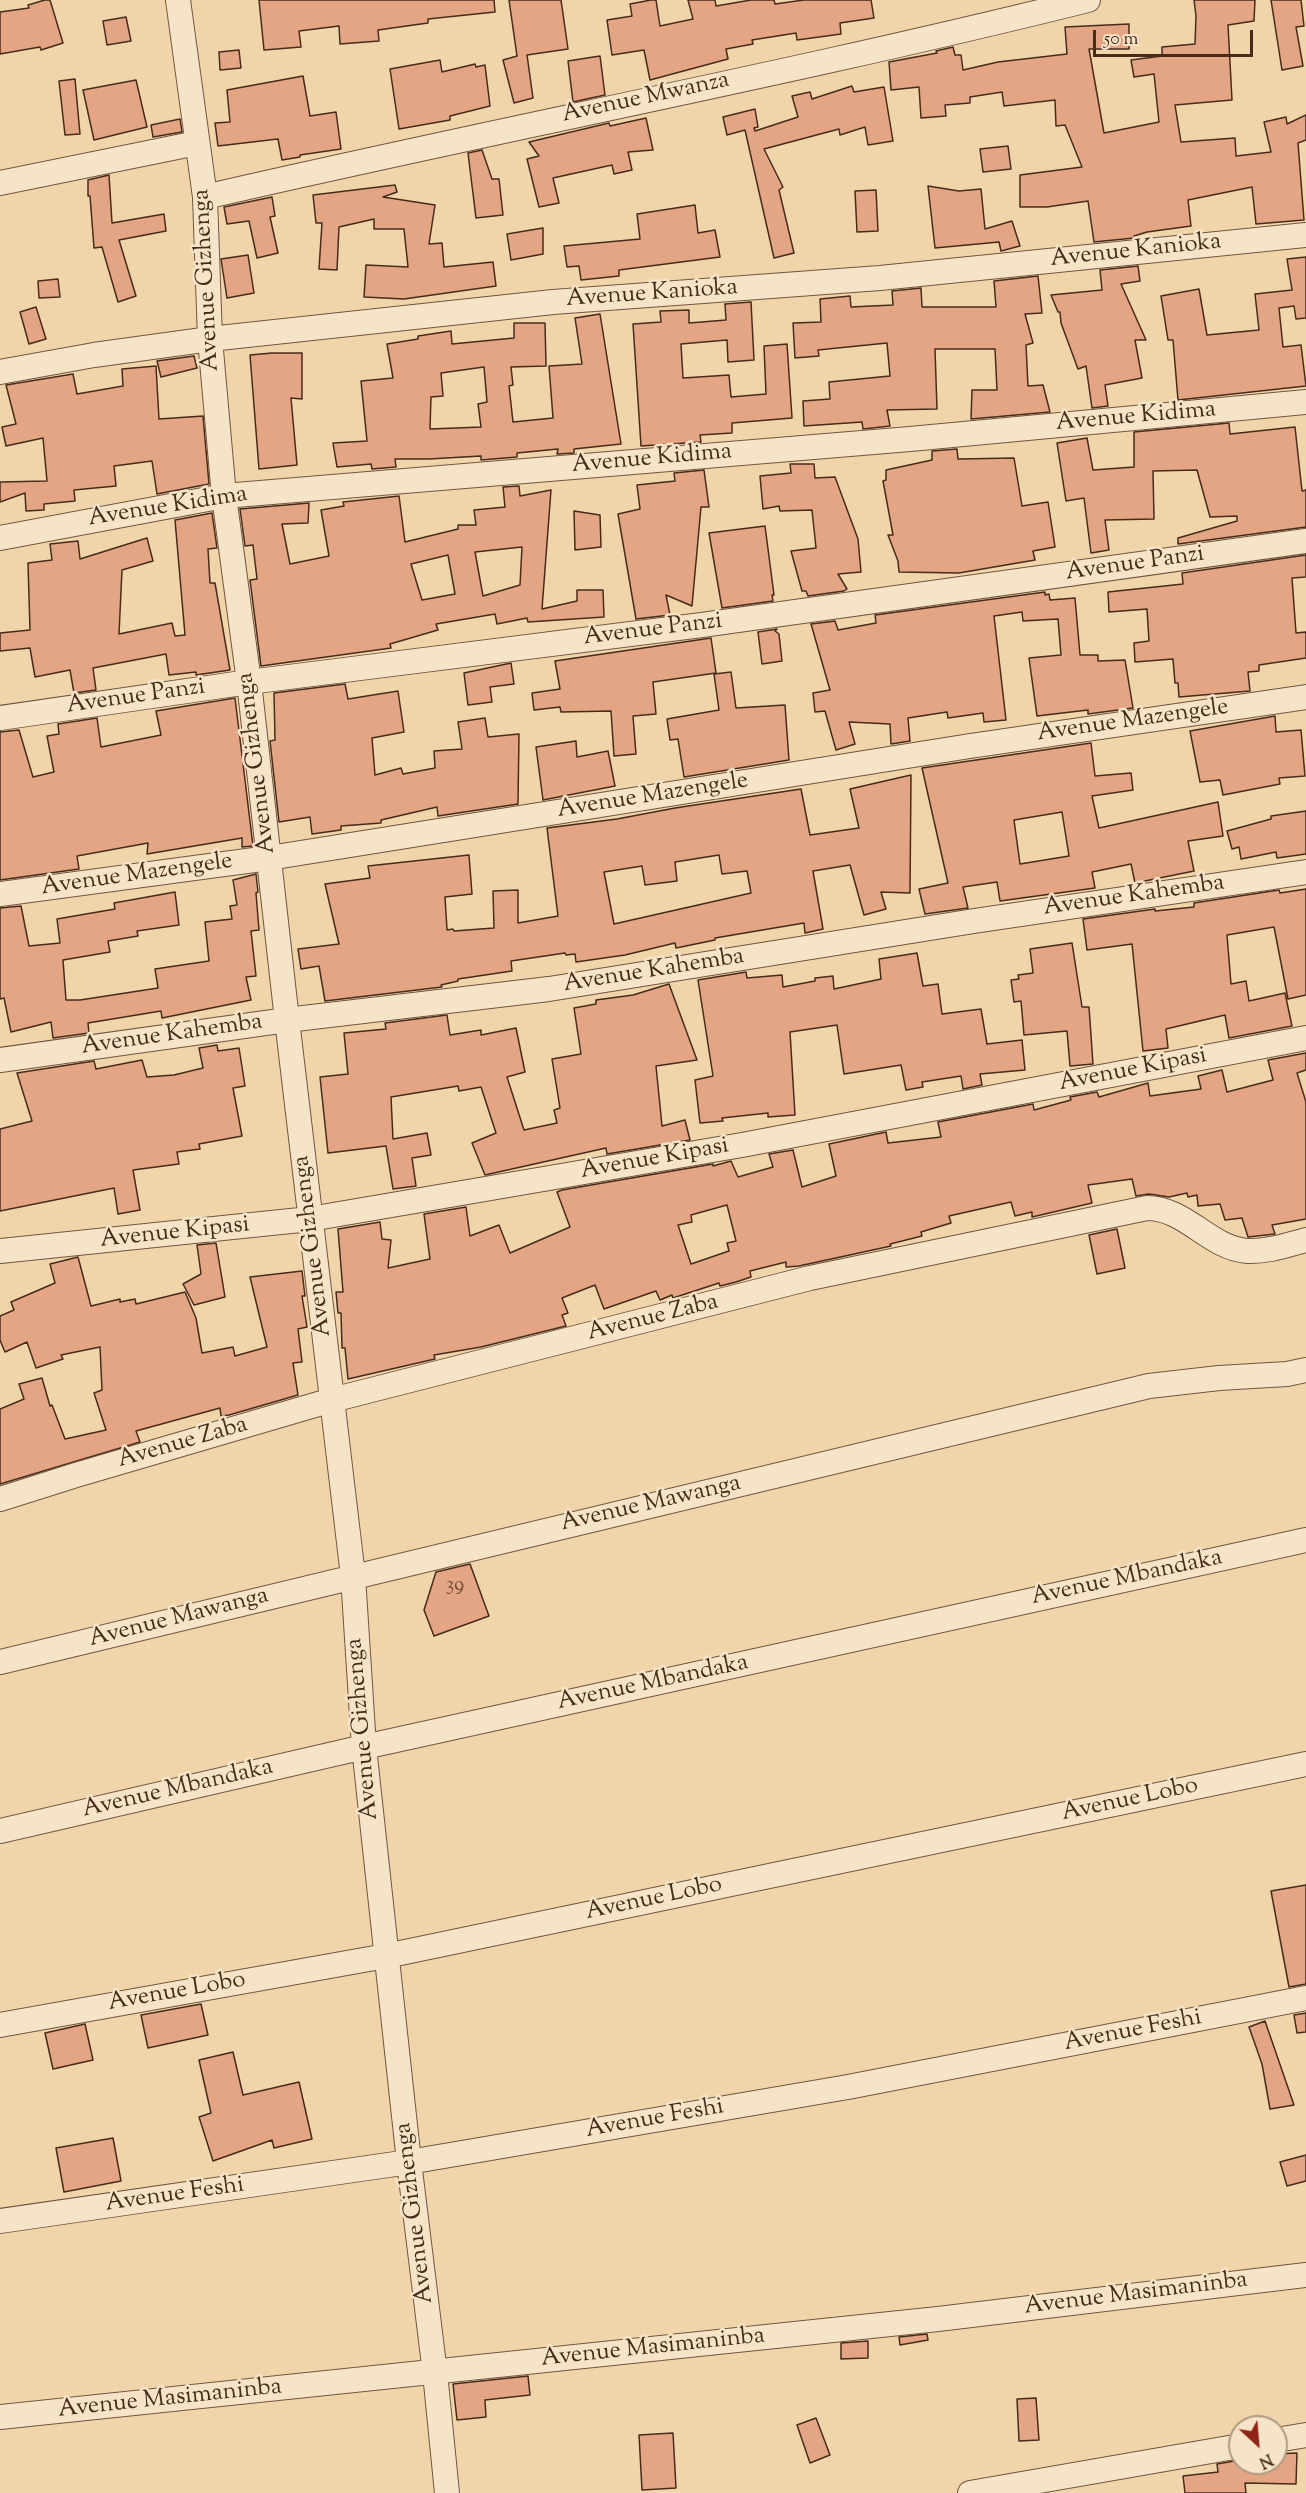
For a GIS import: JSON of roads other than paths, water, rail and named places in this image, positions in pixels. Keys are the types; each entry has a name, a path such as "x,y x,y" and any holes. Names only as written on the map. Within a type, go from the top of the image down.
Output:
{"street":[{"name":"Avenue Gizhenga","path":"178,0 205,197 210,339 224,496 249,682 286,1020 353,1576 364,1747 447,2493"},
{"name":"Avenue Mwanza","path":"205,197 356,162 967,30 1088,0"},
{"path":"0,183 197,143"},
{"name":"Avenue Kanioka","path":"0,372 94,355 210,339 553,302 880,278 1306,235"},
{"name":"Avenue Kidima","path":"0,538 224,496 899,440 1306,402"},
{"name":"Avenue Panzi","path":"0,718 249,682 702,625 1306,541"},
{"name":"Avenue Mazengele","path":"0,894 269,858 959,748 1306,697"},
{"name":"Avenue Kahemba","path":"0,1060 286,1020 549,988 974,921 1306,872"},
{"name":"Avenue Kipasi","path":"0,1251 310,1219 742,1145 1306,1038"},
{"name":"Avenue Zaba","path":"0,1499 332,1400 810,1278 1147,1208 1171,1211 1226,1245 1245,1251 1265,1250 1306,1240"},
{"name":"Avenue Mawanga","path":"0,1662 1149,1386 1220,1377 1287,1374 1306,1370"},
{"name":"Avenue Mbandaka","path":"0,1831 364,1747 1306,1540"},
{"name":"Avenue Lobo","path":"0,2025 386,1956 1306,1764"},
{"name":"Avenue Feshi","path":"0,2221 409,2162 848,2087 1306,1998"},
{"name":"Avenue Masimaninba","path":"0,2418 926,2320 1306,2275"},
{"path":"1288,2438 1306,2435"},
{"path":"970,2493 1228,2448"}]}
